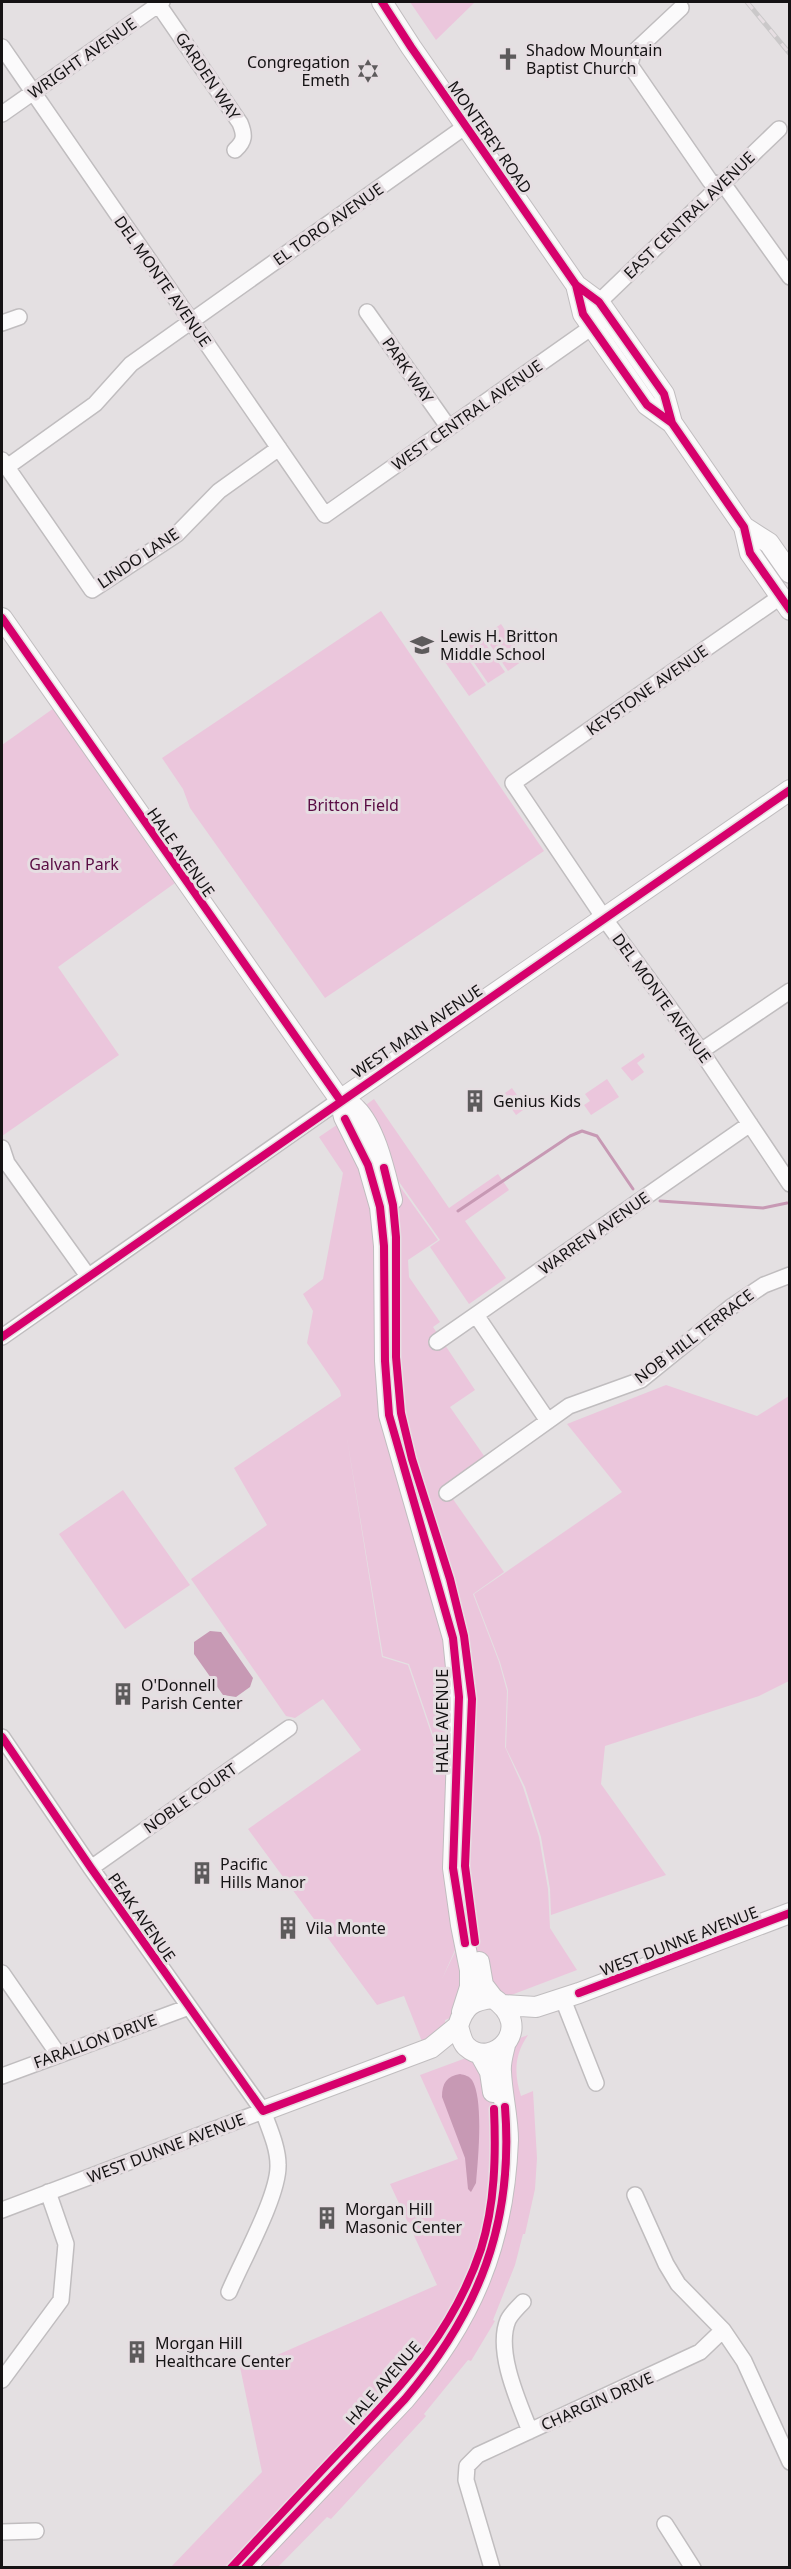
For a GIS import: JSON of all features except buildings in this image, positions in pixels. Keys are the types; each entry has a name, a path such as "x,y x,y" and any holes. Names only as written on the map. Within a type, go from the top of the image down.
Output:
{"main road":[{"name":"MONTEREY ROAD","path":"381,2 576,285 604,308 664,394 672,423 744,527 750,553 785,604"},
{"name":"MONTEREY ROAD","path":"576,285 583,314 592,327 647,405 672,423"},
{"name":"MONTEREY ROAD","path":"744,527 769,543 789,573"},
{"name":"HALE AVENUE","path":"2,618 340,1100 344,1117 368,1165 380,1207 384,1246 385,1360 389,1415 453,1638 459,1697 453,1868 470,1970 470,1987 460,2019"},
{"name":"WEST MAIN AVENUE","path":"340,1100 789,790"},
{"name":"HALE AVENUE","path":"340,1100 356,1107 369,1130 380,1152 393,1205 396,1237 397,1385 412,1459 450,1579 464,1636 472,1699 465,1866 483,1985 498,2001"},
{"name":"WEST DUNNE AVENUE","path":"508,2039 536,2007 579,1993 789,1913"},
{"path":"477,2000 498,2001 511,2014 508,2039 493,2052 473,2051 460,2019 477,2000"},
{"name":"WEST DUNNE AVENUE","path":"498,2001 536,2007"},
{"name":"WEST DUNNE AVENUE","path":"263,2111 431,2048 460,2019"},
{"name":"HALE AVENUE","path":"245,2568 405,2399 428,2372 464,2317 492,2249 503,2193 508,2139 501,2070 508,2039"},
{"name":"WEST DUNNE AVENUE","path":"431,2048 473,2051"},
{"name":"HALE AVENUE","path":"231,2568 420,2364 457,2305 481,2247 495,2170 494,2108 490,2072 473,2051"}],"street":[{"name":"WRIGHT AVENUE","path":"2,114 160,3"},
{"name":"GARDEN WAY","path":"160,3 240,123 244,133 243,143 235,150"},
{"path":"681,8 633,54 630,65 710,181 727,189 789,277"},
{"name":"DEL MONTE AVENUE","path":"2,46 325,515"},
{"name":"EL TORO AVENUE","path":"4,463 95,404 131,364 466,126"},
{"name":"EAST CENTRAL AVENUE","path":"604,308 719,185 779,129"},
{"name":"WEST CENTRAL AVENUE","path":"325,515 592,327 604,308"},
{"name":"PARK WAY","path":"367,312 449,428"},
{"path":"2,323 19,317"},
{"name":"LINDO LANE","path":"4,463 92,590 177,534 219,491 279,448"},
{"name":"KEYSTONE AVENUE","path":"513,783 785,604"},
{"name":"DEL MONTE AVENUE","path":"513,783 604,918 701,1051 789,1184"},
{"path":"701,1051 789,991"},
{"name":"WEST MAIN AVENUE","path":"2,1337 340,1100"},
{"name":"WARREN AVENUE","path":"437,1342 750,1124"},
{"path":"3,1157 88,1276"},
{"name":"NOB HILL TERRACE","path":"447,1493 569,1406 641,1380 731,1307 765,1285 789,1275"},
{"path":"476,1315 548,1421"},
{"name":"NOBLE COURT","path":"91,1868 289,1728"},
{"name":"PEAK AVENUE","path":"2,1737 91,1868 263,2111 275,2145 279,2165 273,2192 229,2292"},
{"path":"2,1973 58,2054"},
{"path":"562,1997 596,2082"},
{"name":"FARALLON DRIVE","path":"2,2076 189,2007"},
{"name":"WEST DUNNE AVENUE","path":"2,2210 263,2111"},
{"path":"2,2380 61,2300 66,2244 48,2192"},
{"path":"635,2195 666,2264 678,2284 723,2330 744,2361 789,2462"},
{"path":"523,2301 508,2320 505,2340 512,2383 530,2431"},
{"name":"CHARGIN DRIVE","path":"492,2568 466,2480 467,2466 478,2455 685,2360 700,2352 723,2330"},
{"path":"665,2524 693,2568"},
{"path":"2,2532 36,2530"}],"green space":[{"path":"410,2 475,2 436,40"},
{"name":"Britton Field","path":"381,611 544,851 325,998 190,808 183,789 162,758"},
{"path":"501,624 525,659 508,671 484,636"},
{"path":"481,637 505,672 488,683 464,648"},
{"path":"462,650 486,685 469,696 445,662"},
{"name":"Galvan Park","path":"54,708 175,883 58,967 119,1055 2,1136 2,745"},
{"path":"643,1053 645,1057 637,1063 644,1072 632,1081 621,1068"},
{"path":"607,1079 619,1097 591,1115 584,1105 590,1101 585,1094"},
{"path":"512,1088 526,1108 516,1115 502,1095"},
{"path":"374,1099 449,1208 498,1174 509,1190 465,1221 506,1278 469,1304 430,1247 440,1240 352,1115"},
{"path":"350,1116 438,1240 408,1260 409,1277 440,1322 433,1327 475,1390 450,1407 489,1463 448,1492 504,1572 473,1594 499,1662 507,1691 505,1747 523,1787 539,1837 548,1889 550,1928 577,1970 445,2020 446,2035 423,2044 404,1996 377,2005 248,1829 361,1750 323,1699 295,1718 286,1716 191,1579 267,1525 234,1468 341,1396 340,1391 307,1343 313,1311 303,1294 323,1279 343,1173 319,1137","holes":["346,1432 383,1656 409,1664 447,1776 456,1950 442,1979 455,1950 444,1877 446,1777 408,1665 382,1657"]},
{"path":"666,1385 757,1416 789,1396 789,1681 759,1696 605,1746 601,1784 666,1875 551,1915 550,1889 541,1837 525,1787 506,1748 508,1690 500,1662 474,1594 622,1492 567,1424"},
{"path":"123,1490 190,1585 125,1629 59,1534"},
{"path":"528,2035 520,2050 516,2072 521,2096 533,2091 537,2158 535,2189 525,2234 523,2234 515,2265 493,2320 495,2321 471,2361 468,2360 424,2414 426,2416 331,2519 327,2517 278,2567 170,2568 262,2472 240,2367 259,2363 437,2285 390,2184 458,2159 420,2075"}],"shaded area":[{"path":"210,1631 221,1632 253,1678 250,1687 236,1697 223,1695 194,1654 194,1642"},
{"path":"460,2074 472,2080 478,2101 478,2160 476,2183 471,2192 468,2189 465,2158 442,2097 446,2081"}],"waterway":[{"path":"458,1211 570,1136 582,1131 597,1136 633,1189"},
{"path":"660,1201 763,1208 787,1203"}],"railway":[{"path":"747,2 790,54"}],"cycle path":[{"path":"382,2 576,285 599,302 664,394 672,423 744,527 750,553 790,610"},
{"path":"576,285 583,314 647,405 672,423"},
{"path":"2,618 340,1100"},
{"path":"2,1337 790,790"},
{"path":"345,1119 368,1165 380,1207 384,1246 385,1361 389,1415 453,1638 459,1697 453,1868 465,1943"},
{"path":"384,1168 393,1205 396,1237 396,1357 401,1413 412,1459 450,1579 464,1636 472,1699 465,1866 475,1942"},
{"path":"2,1737 91,1868 263,2111 402,2059"},
{"path":"579,1993 790,1913"},
{"path":"245,2568 405,2399 453,2333 472,2299 497,2227 504,2189 505,2107"},
{"path":"231,2568 405,2379 424,2356 456,2307 486,2232 492,2197 494,2109"}],"place":[{"name":"Shadow Mountain Baptist Church","path":"508,59"},
{"name":"Congregation Emeth","path":"368,71"},
{"name":"Lewis H. Britton Middle School","path":"422,645"},
{"name":"Genius Kids","path":"475,1101"},
{"name":"O'Donnell Parish Center","path":"123,1694"},
{"name":"Pacific Hills Manor","path":"202,1873"},
{"name":"Vila Monte","path":"288,1928"},
{"name":"Morgan Hill Masonic Center","path":"327,2218"},
{"name":"Morgan Hill Healthcare Center","path":"137,2352"}]}
